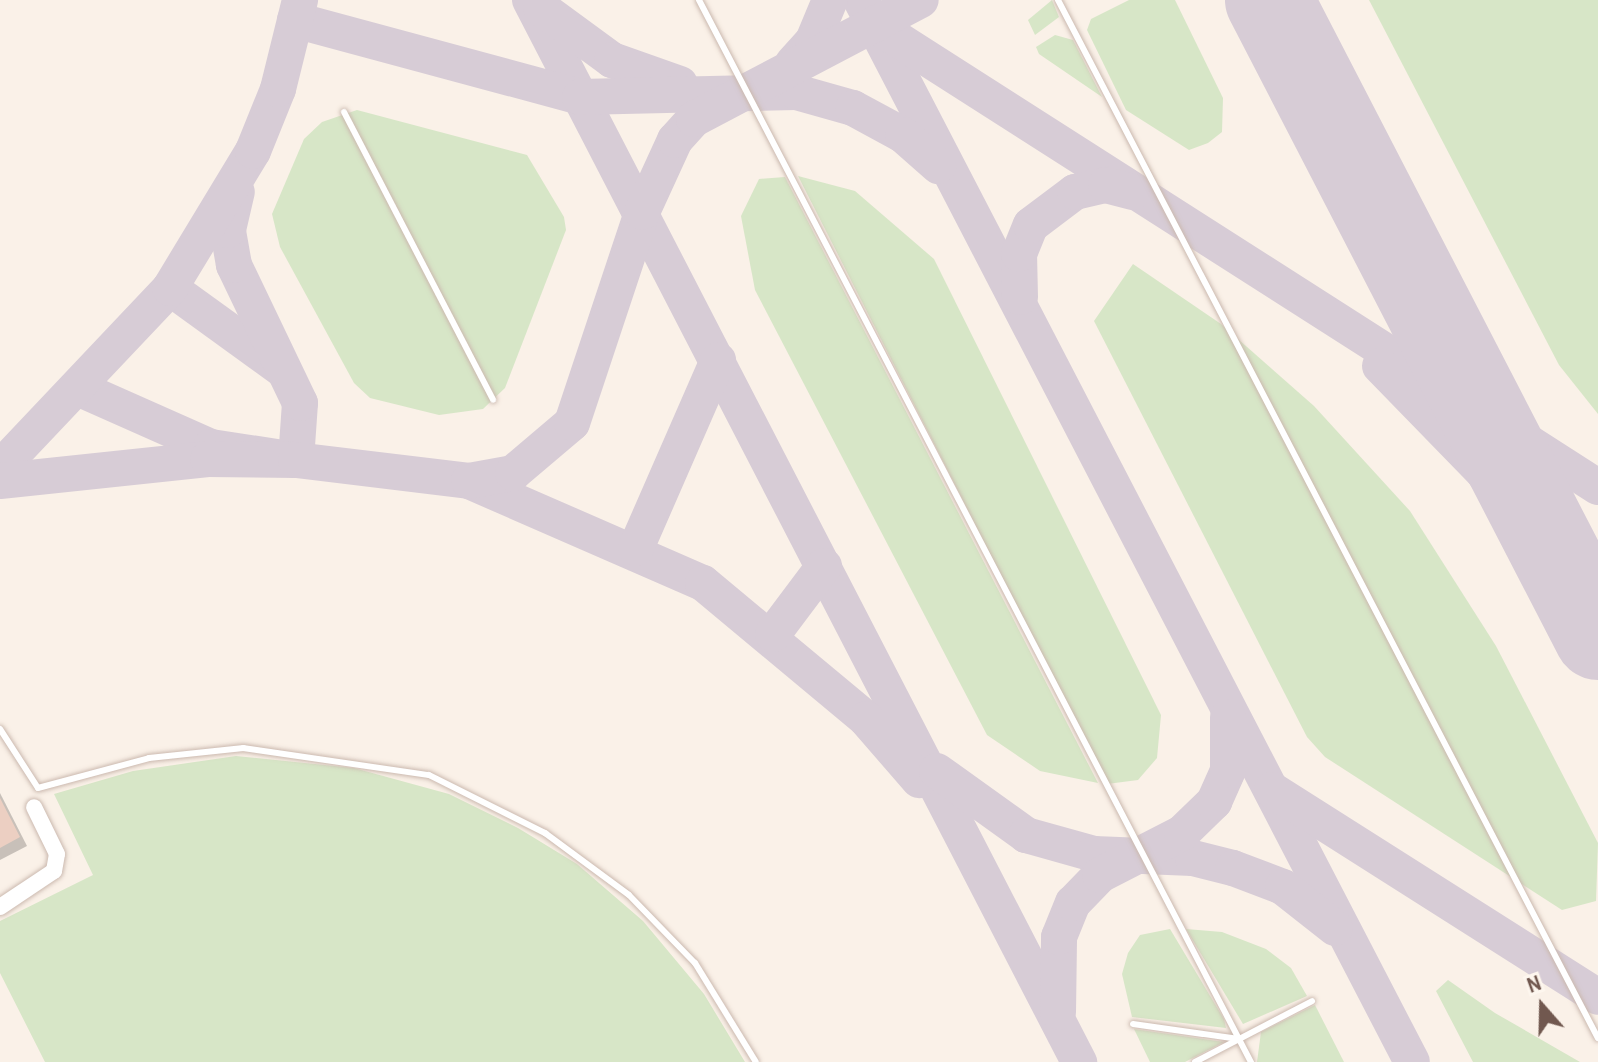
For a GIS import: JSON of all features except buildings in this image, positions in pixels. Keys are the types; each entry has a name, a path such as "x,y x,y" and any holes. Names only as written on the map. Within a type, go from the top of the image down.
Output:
{"street":[{"path":"0,907 54,871 57,854 34,807"}],"lane":[{"path":"699,0 1251,1062"},
{"path":"1058,0 1598,1038"},
{"path":"344,112 493,400"},
{"path":"0,729 38,788 149,758 243,748 429,775 545,833 629,895 695,963 756,1062"},
{"path":"1195,1062 1312,1001"},
{"path":"1133,1024 1239,1039"}],"green space":[{"path":"1052,0 1059,17 1035,35 1028,20"},
{"path":"1129,0 1175,0 1223,98 1222,132 1208,143 1189,150 1126,110 1087,30 1091,19"},
{"path":"1369,0 1598,0 1598,414 1559,365"},
{"path":"1055,35 1073,40 1102,97 1039,54 1036,47"},
{"path":"357,110 527,155 564,217 566,230 505,388 483,409 439,415 370,398 354,383 280,247 272,214 304,139 322,122"},
{"path":"798,176 855,191 934,259 1161,715 1157,758 1138,780 1107,784"},
{"path":"785,177 1098,783 1040,771 987,735 755,290 741,216 759,179"},
{"path":"1133,264 1221,324 1314,406 1410,511 1496,646 1598,843 1596,901 1562,910 1325,757 1307,737 1094,321"},
{"path":"236,756 354,768 449,794 518,828 577,864 643,921 704,994 745,1062 45,1062 0,973 0,921 93,875 54,794 133,771"},
{"path":"1170,929 1224,1019 1226,1028 1132,1017 1122,974 1128,953 1140,935"},
{"path":"1186,929 1222,932 1266,949 1291,968 1307,996 1243,1024"},
{"path":"1448,980 1495,1013 1580,1062 1473,1062 1436,991"},
{"path":"1315,1005 1344,1062 1257,1062 1261,1032"},
{"path":"1134,1029 1224,1042 1185,1062 1150,1062"}],"taxiway":[{"path":"0,468 170,288 253,151 278,89 300,0"},
{"path":"530,0 1079,1062"},
{"path":"793,63 813,41 830,0"},
{"path":"861,0 1412,1062"},
{"path":"469,481 513,473 572,423 642,212 675,140 694,119 921,0"},
{"path":"541,8 612,60 680,84"},
{"path":"295,20 580,97 796,92 853,108 903,135 938,166"},
{"path":"875,25 1598,487"},
{"path":"1020,297 1019,254 1031,225 1075,192 1106,185 1132,192"},
{"path":"80,389 211,447 296,460 300,403 234,265 228,230 237,192"},
{"path":"170,288 282,369"},
{"path":"636,548 718,360"},
{"path":"1380,366 1484,473 1598,639"},
{"path":"0,481 208,459 296,460 469,481 703,583 866,719 919,780"},
{"path":"773,634 824,566"},
{"path":"1058,1012 1059,937 1073,903 1100,875 1182,833 1214,802 1228,770 1228,717"},
{"path":"937,771 1026,835 1094,854 1193,858 1233,868 1283,887 1335,928"},
{"path":"1272,790 1598,997"}],"runway":[{"path":"1269,0 1598,636"}]}
